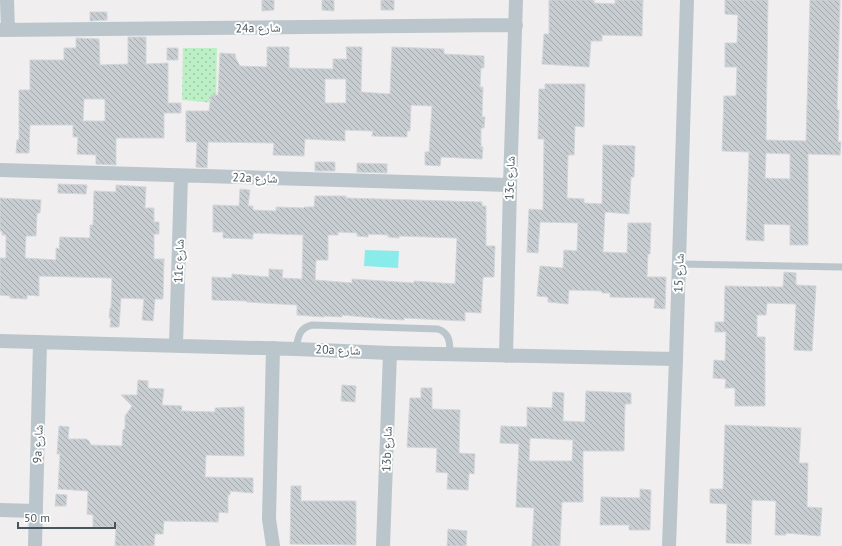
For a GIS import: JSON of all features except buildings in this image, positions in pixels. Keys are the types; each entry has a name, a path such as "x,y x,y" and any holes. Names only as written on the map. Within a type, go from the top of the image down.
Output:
{"street":[{"path":"4,30 7,0"},
{"name":"13c شارع","path":"506,356 516,0"},
{"name":"شارع 15","path":"669,546 687,0"},
{"name":"24a شارع","path":"4,30 516,26"},
{"name":"22a شارع","path":"0,170 510,185"},
{"name":"11c شارع","path":"176,345 181,176"},
{"name":"20a شارع","path":"0,341 176,345 390,353 676,359"},
{"name":"9a شارع","path":"35,546 40,342"},
{"path":"264,546 269,519 273,348"},
{"name":"13b شارع","path":"383,546 390,353"},
{"path":"0,510 36,511"},
{"path":"269,519 273,546"}],"lane":[{"path":"679,264 842,267"},
{"path":"296,349 301,331 307,326 312,325 430,328 438,329 446,333 450,341 450,354"}],"green space":[{"path":"183,48 217,48 216,103 182,100"}],"water":[{"path":"365,250 399,251 398,268 364,266"}]}
